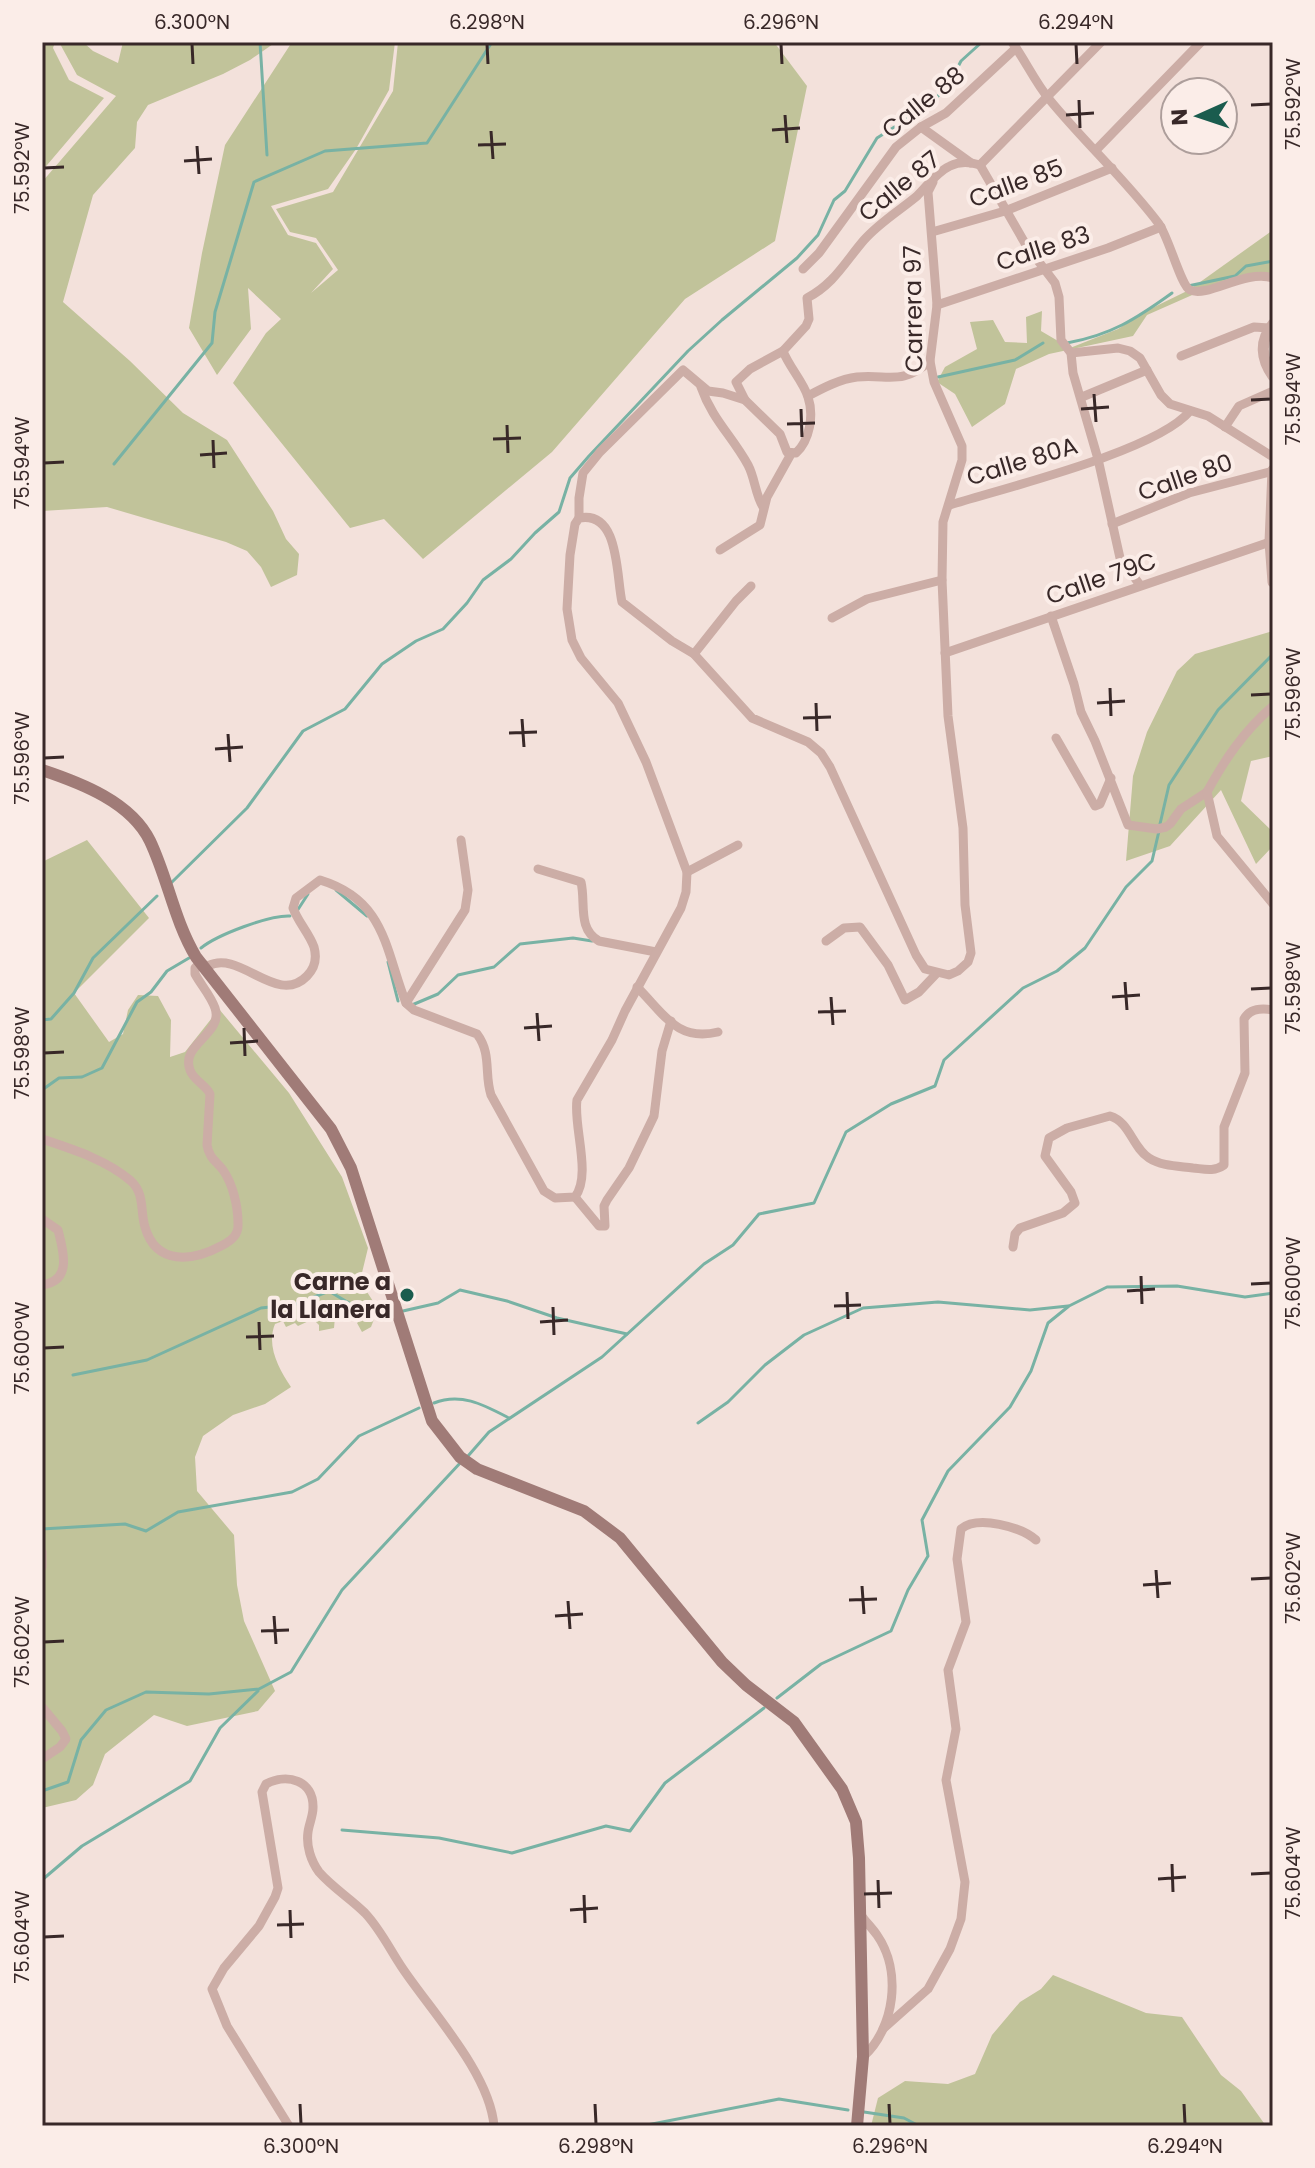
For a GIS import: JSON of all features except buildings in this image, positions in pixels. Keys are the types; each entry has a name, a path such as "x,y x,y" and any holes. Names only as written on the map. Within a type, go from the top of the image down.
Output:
{"main road":[{"path":"42,770 102,795 139,825 155,854 184,937 200,963 331,1129 343,1149 432,1421 464,1460 499,1479 564,1502 598,1519 635,1554 722,1662 794,1722 842,1789 856,1822 861,1915 863,2057 857,2126"}],"street":[{"name":"Calle 87","path":"783,351 808,323 807,298 834,280 864,241 892,213 949,166 976,164 1048,98 1101,42"},
{"path":"1096,150 1201,42"},
{"path":"1014,45 1048,98 1161,227 1173,252 1182,284 1188,290 1199,292 1259,274 1273,278"},
{"name":"Calle 88","path":"803,269 819,253 886,159 906,138 946,113 1014,45"},
{"path":"921,127 976,164 1055,283 1059,297 1061,340 1071,353 1073,373 1098,459 1120,558 1140,585"},
{"name":"Calle 85","path":"932,232 1005,211 1112,168"},
{"name":"Carrera 97","path":"826,941 844,928 863,930 888,965 905,1000 919,992 937,973 949,975 958,971 968,962 971,953 965,905 963,828 948,716 942,580 943,522 962,460 962,446 934,382 930,361 937,305 928,192 933,182"},
{"name":"Calle 83","path":"937,305 1161,227"},
{"path":"1181,356 1254,327 1271,326 1264,340 1263,354 1273,376"},
{"path":"1071,353 1118,348 1130,351 1140,358 1161,395 1170,404 1208,416 1273,457"},
{"path":"720,550 755,530 762,521 763,507 791,454 802,447 807,438 808,396 783,351 750,369 736,382 745,400"},
{"path":"808,396 849,378 884,379 908,374 930,361"},
{"path":"1082,397 1147,370"},
{"path":"575,1197 580,1189 581,1173 575,1111 577,1100 681,908 687,872 646,762 618,703 581,658 572,640 567,609 570,555 575,524 579,518 580,479 600,452 682,371 708,391 745,400 769,421 780,434 784,448 791,454"},
{"path":"700,384 713,418 749,466 756,494 763,507"},
{"path":"1225,427 1239,406 1273,391"},
{"name":"Calle 80A","path":"950,505 1155,438 1181,423 1190,411"},
{"path":"1273,470 1270,542 1273,582"},
{"name":"Calle 80","path":"1112,524 1189,493 1273,470"},
{"path":"579,518 590,516 598,519 609,531 614,544 622,602 694,654 758,723 808,742 821,753 916,955 925,969 937,973"},
{"name":"Calle 79C","path":"945,653 1270,542"},
{"path":"832,618 867,599 942,580"},
{"path":"694,654 751,586"},
{"path":"1051,616 1081,712 1111,778 1125,819 1132,827 1157,829 1170,824 1181,809 1207,792 1227,755 1254,722 1273,706"},
{"path":"1056,738 1095,806 1100,804 1111,778"},
{"path":"1207,792 1217,836 1273,904"},
{"path":"406,1003 465,910 468,890 461,840"},
{"path":"687,872 738,845"},
{"path":"538,869 581,882 584,923 591,937 656,952"},
{"path":"42,1139 79,1152 134,1184 142,1203 146,1230 162,1251 189,1259 202,1256 234,1238 239,1228 231,1186 208,1153 210,1094 190,1073 188,1066 194,1047 212,1029 216,1009 195,974 195,968 200,963 208,966 216,961 228,962 286,986 301,982 312,971 315,955 314,946 293,908 296,898 320,880 343,890 379,924 406,1003 414,1010 477,1034 488,1057 491,1095 544,1191 555,1198 575,1197"},
{"path":"637,987 671,1021 689,1034 697,1036 718,1032"},
{"path":"1013,1247 1020,1228 1063,1213 1075,1203 1071,1192 1045,1156 1049,1138 1067,1128 1110,1116 1121,1121 1142,1151 1161,1164 1206,1170 1224,1165 1224,1127 1245,1073 1244,1019 1246,1014 1257,1009 1273,1010"},
{"path":"575,1197 599,1226 605,1226 604,1206 629,1168 654,1116 662,1051 671,1021"},
{"path":"42,1219 58,1230 65,1261 58,1277 50,1284 42,1285"},
{"path":"883,2029 928,1989 950,1949 961,1919 965,1882 946,1780 956,1729 948,1670 966,1622 957,1559 961,1529 973,1523 1015,1526 1036,1540"},
{"path":"42,1552 42,1567"},
{"path":"42,1707 66,1739 42,1759"},
{"path":"289,2126 227,2026 212,1989 224,1968 259,1926 275,1897 277,1877 262,1792 266,1784 285,1777 305,1785 313,1798 314,1811 308,1832 309,1853 317,1869 335,1889 363,1911 381,1933 475,2073 489,2099 494,2126"},
{"path":"861,1915 878,1936 891,1974 891,2005 883,2029 874,2047 863,2057"}],"green space":[{"path":"42,42 55,42 53,48 69,80 104,98 42,171"},
{"path":"59,42 83,42 93,51 118,63 123,42 276,42 223,74 148,105 137,122 135,148 93,195 63,302 183,413 227,440 273,511 286,539 299,554 297,575 271,587 261,567 247,551 226,542 107,507 42,511 42,182 116,96 77,75"},
{"path":"292,42 395,42 389,90 356,149 328,189 271,206 288,235 316,243 333,269 311,293 338,270 316,238 290,232 276,209 333,192 393,91 398,42 774,42 807,86 775,241 685,299 552,452 423,559 384,519 350,528 233,383 266,333 281,319 248,288 251,329 217,375 189,328 225,145"},
{"path":"1273,230 1273,275 1199,292 1147,315 1133,336 1049,354 1016,369 1005,404 972,427 955,394 937,382 945,367 977,349 970,322 993,320 1005,342 1027,343 1026,317 1042,311 1041,331 1070,348 1118,329 1189,290"},
{"path":"1273,631 1273,756 1251,761 1241,801 1273,832 1273,846 1256,864 1221,790 1170,846 1126,861 1133,776 1147,732 1177,671 1195,654"},
{"path":"87,840 149,918 74,993 109,1042 123,1034 128,1010 138,995 158,996 171,1020 170,1057 185,1052 219,1009 289,1093 342,1177 368,1248 360,1281 378,1309 371,1327 362,1332 357,1323 363,1318 351,1306 335,1317 334,1328 319,1331 319,1325 313,1319 298,1326 295,1323 286,1327 283,1321 275,1324 273,1349 291,1387 265,1404 233,1415 203,1436 195,1457 197,1491 234,1535 237,1585 244,1621 275,1691 258,1711 187,1726 154,1715 105,1754 93,1785 76,1800 42,1808 42,862"},
{"path":"1053,1975 1146,2013 1182,2017 1221,2075 1241,2091 1266,2126 871,2126 878,2098 905,2081 948,2084 975,2074 992,2035 1020,2002 1041,1989"}],"waterway":[{"path":"260,42 267,155"},
{"path":"114,464 212,343 215,312 254,182 325,151 427,143 492,42"},
{"path":"170,884 247,808 303,731 345,709 382,664 416,641 443,629 483,580 511,559 559,512 570,478 589,456 688,351 797,258 818,235 834,200 845,191 877,138 923,109 947,88 961,61 982,42"},
{"path":"1188,286 1235,276 1246,266 1273,261"},
{"path":"1067,343 1122,325 1172,293"},
{"path":"938,377 1015,360 1043,343"},
{"path":"1160,824 1169,785 1218,710 1273,654"},
{"path":"468,1456 489,1432 602,1357 704,1264 733,1245 759,1214 814,1203 846,1132 891,1104 935,1086 944,1060 1023,988 1057,971 1085,948 1126,887 1152,861 1159,831"},
{"path":"336,890 367,916"},
{"path":"297,911 308,894"},
{"path":"42,1020 51,1019 74,993 93,958 157,896"},
{"path":"201,948 244,927 290,916"},
{"path":"412,1005 438,994 458,975 494,967 520,944 573,938 592,941"},
{"path":"42,1090 59,1078 82,1077 102,1068 137,1002 151,992 167,971 189,958"},
{"path":"388,962 398,1001"},
{"path":"777,1698 821,1664 891,1631 908,1590 928,1556 922,1520 948,1471 1010,1407 1031,1371 1048,1323 1069,1306 1107,1287 1177,1286 1245,1297 1273,1293"},
{"path":"403,1311 438,1303 460,1290 627,1334"},
{"path":"73,1375 147,1360 261,1308 297,1304 329,1291 364,1309 387,1314"},
{"path":"698,1423 728,1402 765,1365 804,1335 863,1308 938,1302 1030,1310 1068,1306"},
{"path":"434,1403 463,1399 509,1418"},
{"path":"42,1529 125,1524 146,1531 178,1512 292,1492 318,1479 359,1436 419,1408"},
{"path":"42,1791 68,1782 81,1740 106,1710 146,1692 209,1694 259,1689 291,1672 342,1590 462,1461"},
{"path":"42,1880 82,1846 190,1781 220,1728 258,1691"},
{"path":"342,1830 439,1838 512,1853 606,1826 630,1831 665,1783 764,1708"},
{"path":"642,2126 779,2099 848,2110"},
{"path":"864,2112 904,2118 919,2126"}],"place":[{"name":"Carne a la Llanera","path":"407,1295"}]}
